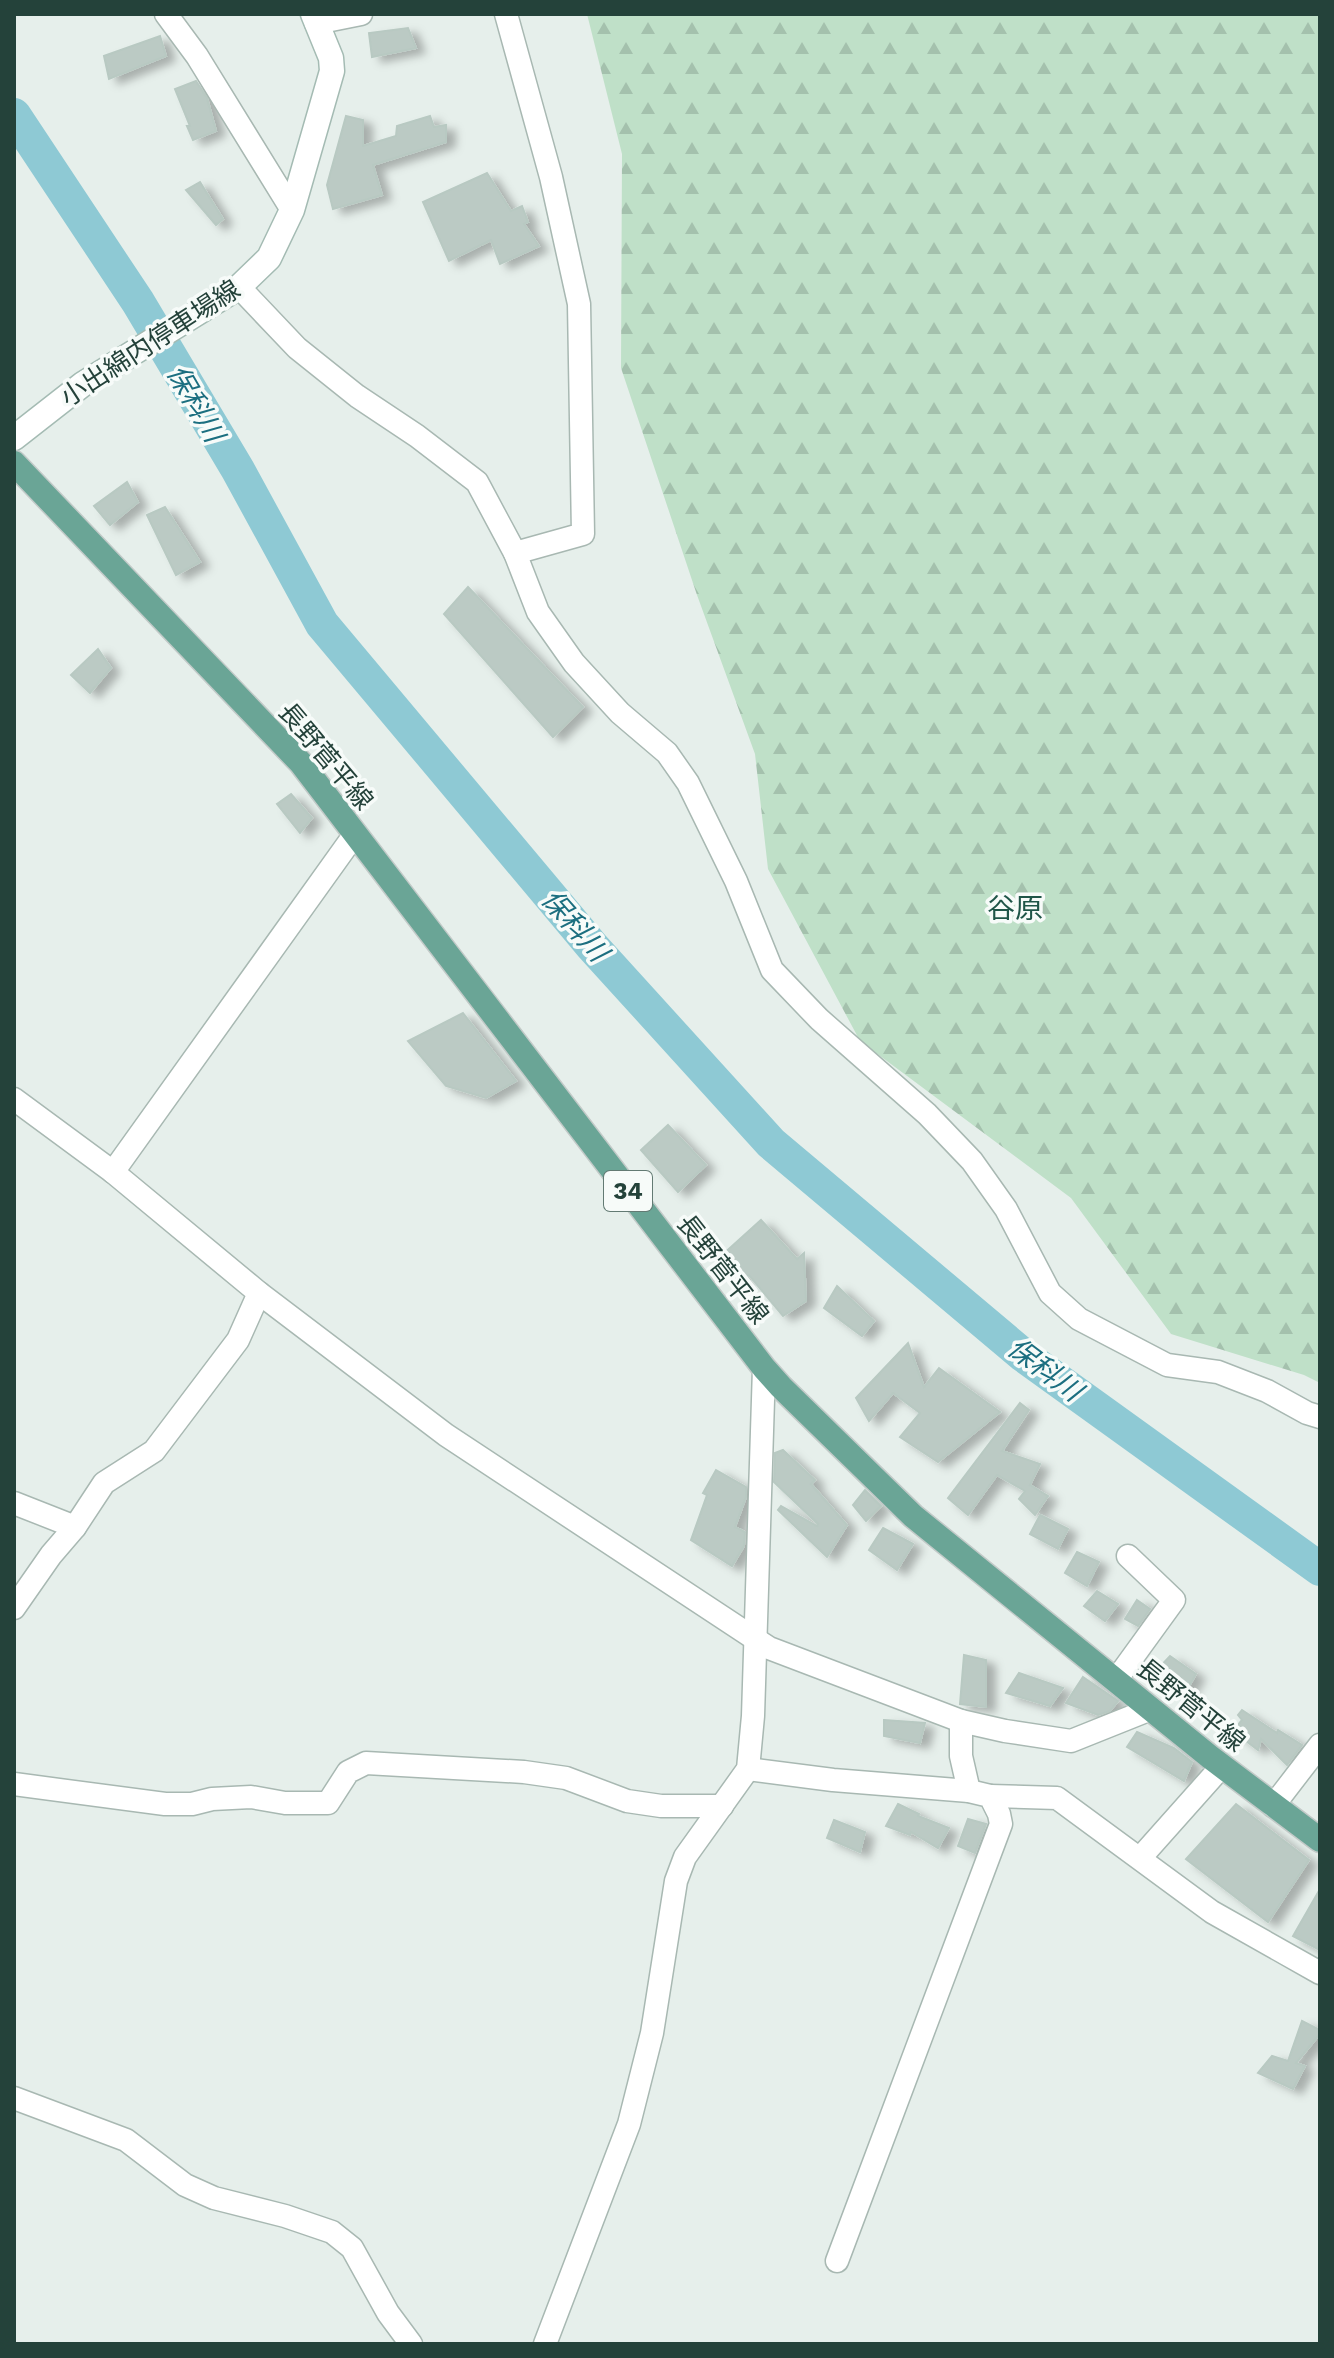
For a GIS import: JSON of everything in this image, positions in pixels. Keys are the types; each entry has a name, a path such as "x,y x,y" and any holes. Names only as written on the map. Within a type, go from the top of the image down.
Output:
{"main road":[{"name":"小出綿内停車場線","path":"14,438 83,384 239,287 269,258 292,210 332,71 331,58 314,18"},
{"name":"長野菅平線","path":"14,463 301,763 764,1368 913,1516 1222,1766 1320,1840"}],"street":[{"path":"166,14 197,56 292,210"},
{"path":"314,18 361,14"},
{"path":"506,14 551,177 579,304 583,534 515,553"},
{"path":"239,287 307,356 477,482 515,553 538,612 574,663 620,713 667,753 688,783 736,881 772,970 830,1029 927,1114 972,1161 1006,1209 1050,1293 1079,1319 1167,1365 1218,1372 1320,1417"},
{"path":"113,1172 355,834"},
{"path":"14,1099 113,1172 259,1293 446,1435 769,1648 961,1721 1005,1731 1071,1741 1151,1709"},
{"path":"14,1608 104,1483 154,1451 238,1340 259,1293"},
{"path":"545,2344 629,2124 652,2033 676,1881 685,1857 748,1769 753,1716 764,1368"},
{"path":"14,1503 75,1527"},
{"path":"1116,1680 1174,1600 1128,1556"},
{"path":"837,2261 1001,1824 999,1814 979,1794 961,1756 961,1721"},
{"path":"1273,1806 1320,1745"},
{"path":"14,1784 165,1804 251,1797 285,1803 328,1803 348,1772 366,1763 524,1772 566,1778 627,1801 661,1806 722,1806"},
{"path":"1141,1857 1222,1766"},
{"path":"748,1769 979,1794 1057,1798 1212,1912 1320,1973"},
{"path":"14,2098 126,2140 185,2185 214,2198 332,2232 352,2248 388,2313 411,2344"}],"green space":[{"path":"587,14 1320,14 1320,1383 1304,1375 1171,1334 1071,1198 860,1041 768,869 755,754 697,595 621,368 622,154"}],"building":[{"path":"408,28 416,48 372,57 369,33"},
{"path":"160,36 166,56 109,79 104,56"},
{"path":"196,81 207,98 216,131 193,140 175,89"},
{"path":"346,116 363,120 363,146 396,136 397,126 430,116 434,127 446,125 446,142 373,165 382,195 333,209 327,185"},
{"path":"487,173 511,211 522,206 528,222 524,224 539,246 500,264 491,240 449,261 423,202"},
{"path":"200,182 223,219 216,225 186,190"},
{"path":"127,482 138,502 110,525 94,506"},
{"path":"165,507 200,562 176,575 147,515"},
{"path":"468,587 583,707 553,737 444,614"},
{"path":"98,649 111,668 90,693 71,675"},
{"path":"291,794 312,818 300,833 277,804"},
{"path":"463,1013 516,1081 486,1098 446,1086 408,1041"},
{"path":"668,1125 706,1165 678,1192 641,1150"},
{"path":"761,1220 797,1259 804,1253 806,1301 783,1316 749,1275 745,1278 720,1257"},
{"path":"837,1286 874,1321 862,1336 824,1308"},
{"path":"908,1343 924,1387 939,1368 1000,1412 938,1462 900,1437 920,1413 893,1393 869,1421 856,1398"},
{"path":"1020,1403 1029,1410 1002,1451 1040,1464 1030,1485 1048,1496 1035,1515 1019,1499 1025,1491 997,1475 968,1515 948,1498"},
{"path":"783,1450 815,1480 811,1484 847,1525 827,1557 778,1510 781,1506 818,1524 774,1482 775,1453"},
{"path":"716,1470 746,1487 746,1497 735,1527 745,1532 744,1546 732,1566 691,1540 707,1495 703,1493"},
{"path":"865,1490 881,1506 866,1521 853,1505"},
{"path":"1040,1515 1068,1529 1058,1549 1030,1534"},
{"path":"883,1528 913,1544 897,1570 869,1550"},
{"path":"1077,1552 1099,1562 1087,1586 1065,1573"},
{"path":"1097,1591 1118,1604 1105,1621 1084,1606"},
{"path":"1137,1600 1150,1609 1138,1626 1125,1619"},
{"path":"964,1655 986,1660 986,1707 960,1704"},
{"path":"1170,1656 1196,1674 1185,1693 1154,1673"},
{"path":"1019,1673 1063,1688 1050,1706 1006,1693"},
{"path":"1083,1677 1118,1701 1110,1711 1098,1715 1066,1703"},
{"path":"1242,1710 1302,1745 1287,1765 1261,1739 1258,1750 1233,1731 1242,1720 1238,1715"},
{"path":"884,1720 925,1723 920,1743 884,1736"},
{"path":"1137,1732 1174,1748 1192,1762 1184,1781 1127,1747"},
{"path":"898,1804 949,1828 938,1848 911,1832 910,1835 886,1826"},
{"path":"1236,1804 1309,1860 1268,1922 1186,1859"},
{"path":"968,1819 986,1824 975,1853 958,1846"},
{"path":"834,1820 865,1832 860,1852 827,1838"},
{"path":"1320,1889 1320,1950 1293,1936"},
{"path":"1302,2021 1320,2030 1320,2034 1296,2063 1305,2066 1293,2089 1258,2073 1272,2056 1288,2061"}],"waterway":[{"name":"保科川","path":"14,115 138,302 238,470 322,624 592,946 771,1143 1023,1355 1320,1569"}],"district":[{"name":"谷原","path":"1015,908"}]}
